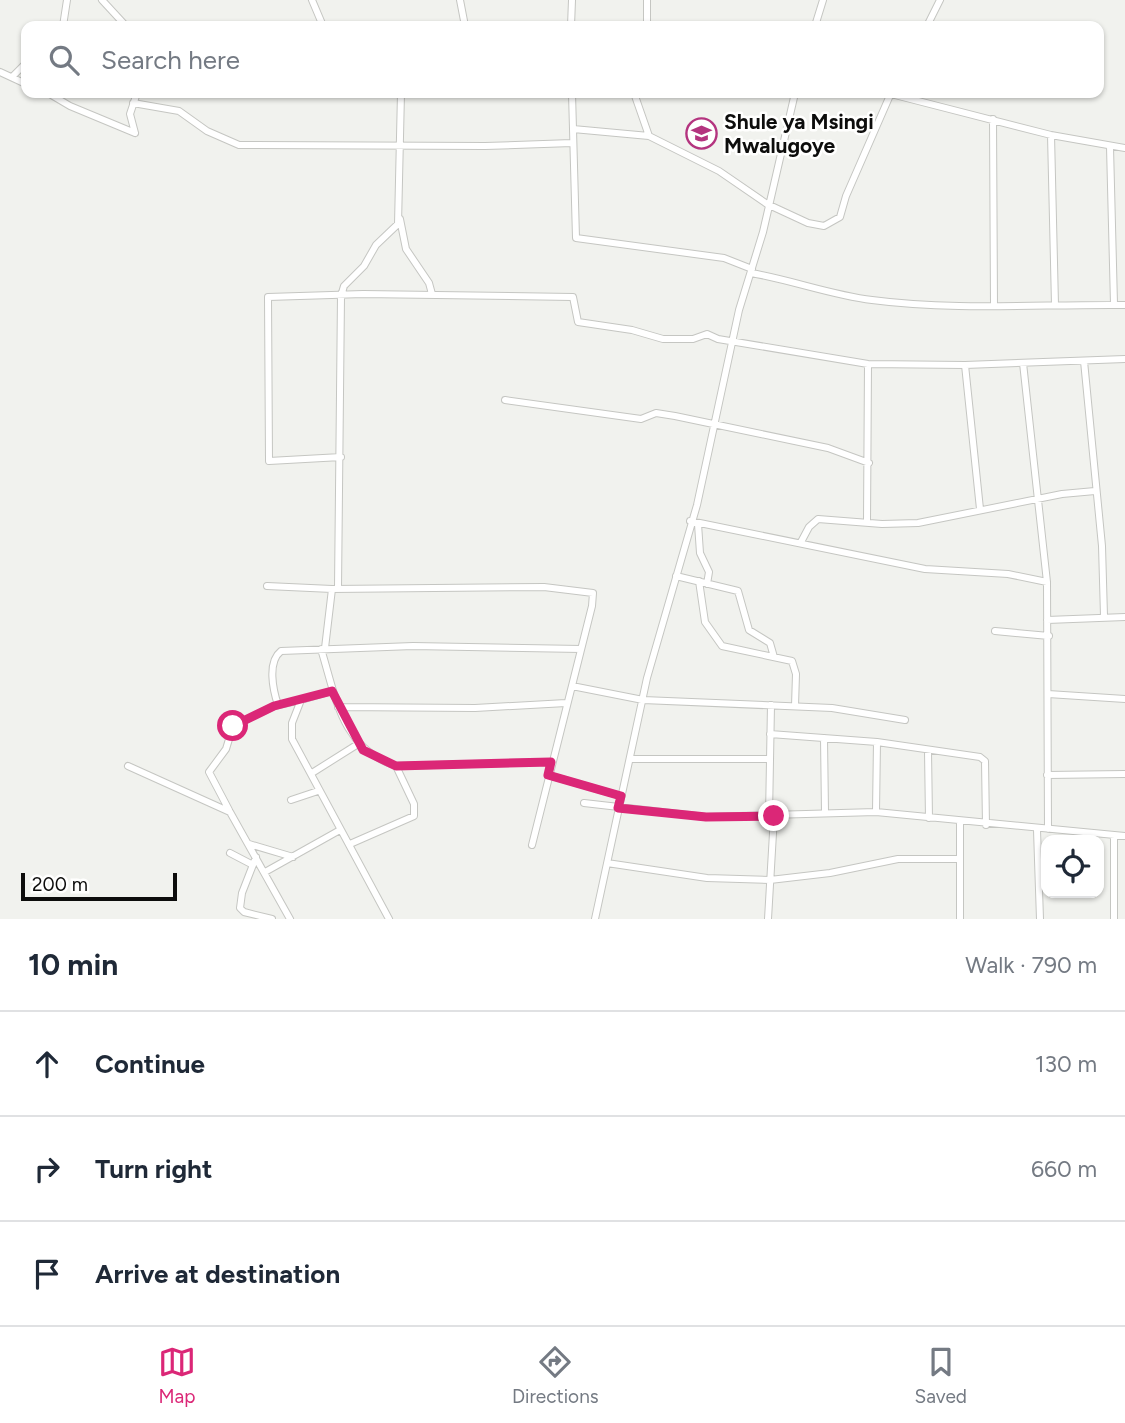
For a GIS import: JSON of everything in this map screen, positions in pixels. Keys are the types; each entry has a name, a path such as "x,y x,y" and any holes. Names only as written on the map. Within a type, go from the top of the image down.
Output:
{"street":[{"path":"64,21 67,0"},
{"path":"102,0 121,21"},
{"path":"312,0 321,21"},
{"path":"460,0 464,21"},
{"path":"571,21 572,0"},
{"path":"647,0 647,21"},
{"path":"817,21 823,0"},
{"path":"930,21 940,0"},
{"path":"12,78 21,68"},
{"path":"0,72 21,81"},
{"path":"56,98 135,133 130,114 135,98"},
{"path":"401,98 399,218 406,249 429,283 432,295"},
{"path":"572,98 576,238 724,258 751,271 871,300 994,306 1125,304"},
{"path":"637,98 649,136"},
{"path":"594,919 643,700 676,576 694,523 732,342 767,204 779,168 794,98"},
{"path":"573,129 649,136 719,171 767,204 817,226 837,220 889,98"},
{"path":"911,98 1051,135 1125,148"},
{"path":"133,103 179,111 201,128 234,144 399,146 572,143"},
{"path":"993,118 994,306"},
{"path":"1051,135 1055,305"},
{"path":"1110,147 1114,304"},
{"path":"399,218 397,226 376,245 364,266 344,286 341,296 341,457 335,589 323,649 332,691 358,744 372,757 396,766 551,762"},
{"path":"341,457 269,461 266,300 270,297 573,297 578,322 632,330 663,339 692,339 707,334 732,342 868,364 965,365 1125,359"},
{"path":"1084,361 1104,616"},
{"path":"1023,363 1047,582 1048,829"},
{"path":"867,523 868,364"},
{"path":"965,365 980,509"},
{"path":"505,400 641,419 656,413 828,448 869,463"},
{"path":"801,542 809,527 818,519 918,523 1062,494 1096,491"},
{"path":"694,523 801,542 925,569 1008,574 1047,582"},
{"path":"694,523 700,552 709,572 707,584"},
{"path":"676,576 738,591 749,630 770,643 774,657"},
{"path":"699,581 705,622 722,646 789,659 795,668 795,706"},
{"path":"267,586 335,589 457,586 590,591 594,599 532,845"},
{"path":"1047,620 1125,617"},
{"path":"995,631 1049,636"},
{"path":"278,705 272,687 277,654 281,651 413,646 581,649"},
{"path":"572,686 643,700 853,710 905,720"},
{"path":"290,919 210,776 210,769 225,752 233,726 278,705 332,691"},
{"path":"1048,694 1125,699"},
{"path":"301,700 291,736 390,919"},
{"path":"338,706 475,708 566,703"},
{"path":"768,919 771,816 768,759 771,705"},
{"path":"770,734 877,742 979,757 985,761 986,825"},
{"path":"824,738 825,812"},
{"path":"876,813 877,742"},
{"path":"312,773 358,744"},
{"path":"928,751 929,818"},
{"path":"630,759 768,759"},
{"path":"128,766 230,811"},
{"path":"350,844 414,816 414,804 396,766"},
{"path":"548,775 621,796"},
{"path":"1047,775 1125,775"},
{"path":"290,800 318,790"},
{"path":"584,803 706,817 825,812 876,813 1037,830 1125,836"},
{"path":"960,822 960,919"},
{"path":"265,872 340,830"},
{"path":"1037,830 1040,919"},
{"path":"1114,835 1114,919"},
{"path":"249,844 293,857"},
{"path":"230,853 253,865"},
{"path":"256,857 242,893 241,909 272,919"},
{"path":"607,863 707,878 770,880 831,873 898,859 960,859"}],"place":[{"name":"Shule ya Msingi Mwalugoye","path":"701,133"}],"route":[{"path":"233,726 274,706 332,691 363,750 380,761 396,766 551,762 548,775 621,796 618,808 706,817 774,816"}]}
